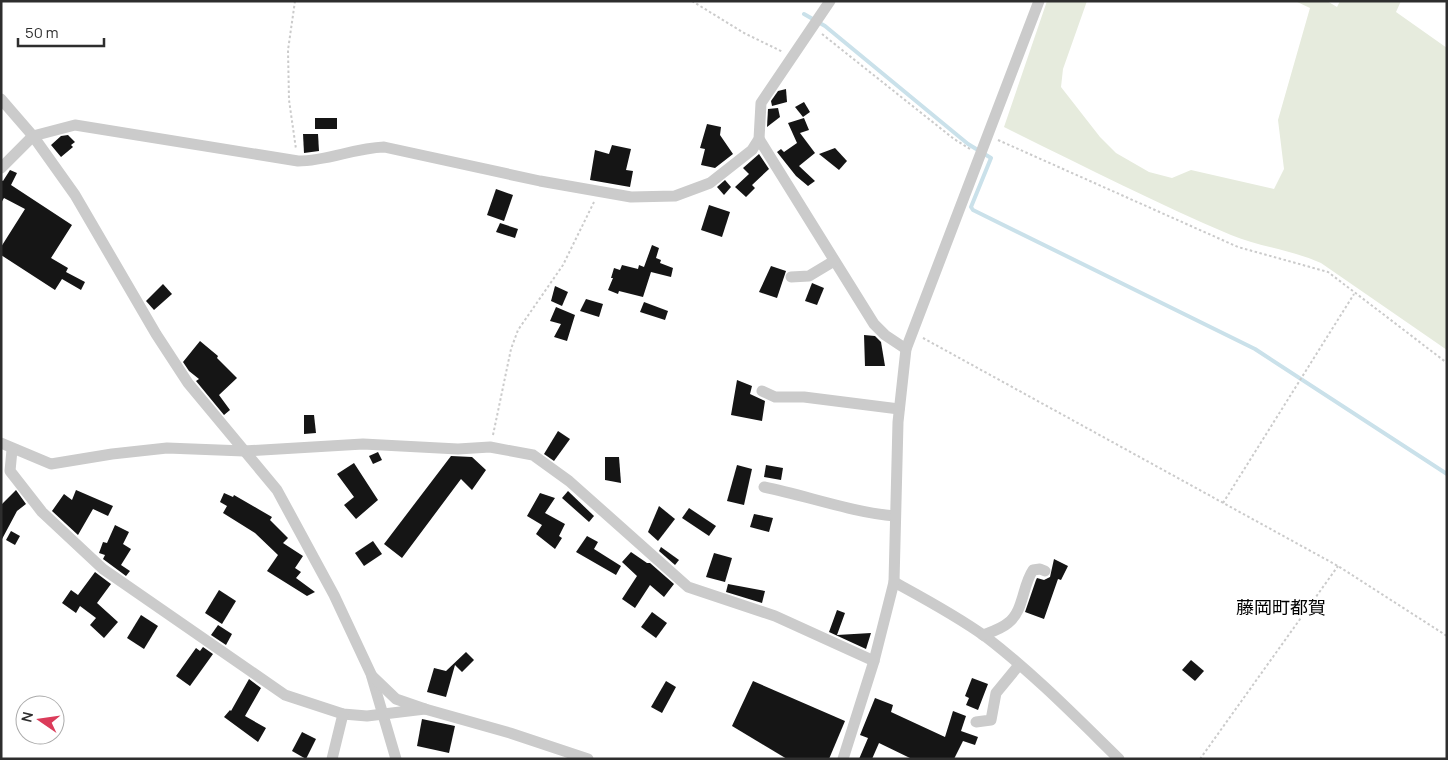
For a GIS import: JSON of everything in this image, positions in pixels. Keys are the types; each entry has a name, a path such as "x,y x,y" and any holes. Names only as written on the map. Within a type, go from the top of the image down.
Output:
{"street":[{"path":"1,168 33,136 75,125 91,126 298,161 320,160 366,148 384,148 540,181 631,197 675,196 710,183 752,150 759,139 761,103 792,56 814,28 830,1"},
{"path":"843,759 874,661 894,582 899,409 906,349 911,331 979,153 1039,1"},
{"path":"1,99 33,136 75,195 156,334 188,383 276,490 334,594 371,674 396,759"},
{"path":"759,139 874,324 885,335 906,349"},
{"path":"791,277 809,276 834,261"},
{"path":"762,391 775,397 804,397 899,409"},
{"path":"1,443 12,450 51,464 112,454 167,448 244,451 363,444 458,449 490,447 533,455 562,475 688,586 775,616 874,661"},
{"path":"12,450 10,471 42,512 103,569 285,694 342,714 383,714 425,709"},
{"path":"764,487 812,497 870,514 895,516"},
{"path":"983,635 1008,623 1018,610 1027,578 1033,570 1040,568 1045,571"},
{"path":"894,582 945,610 983,635 1019,665 1119,759"},
{"path":"976,722 991,720 996,693 1019,665"},
{"path":"371,674 396,699 510,733 588,759"},
{"path":"332,759 342,714"}],"path":[{"path":"295,1 288,50 289,100 298,161"},
{"path":"692,1 744,33 792,56"},
{"path":"814,28 954,139 979,153"},
{"path":"986,135 1238,247 1328,272 1354,294 1447,363"},
{"path":"490,447 511,349 518,330 563,265 591,209 597,190"},
{"path":"1223,503 1354,294"},
{"path":"911,331 1338,566 1447,636"},
{"path":"1200,759 1338,566"}],"shaded area":[{"path":"1047,1 1087,1 1063,69 1061,87 1100,137 1116,153 1149,172 1172,178 1191,170 1274,189 1284,169 1278,120 1310,8 1295,1 1327,1 1337,7 1340,1 1401,1 1396,12 1447,48 1447,350 1321,263 1231,235 1145,196 1004,127"}],"building":[{"path":"786,89 787,102 772,106 771,101 778,91"},
{"path":"804,102 810,112 803,117 795,107"},
{"path":"778,108 780,117 767,127 768,109"},
{"path":"315,118 337,118 337,129 315,129"},
{"path":"804,118 809,130 800,133 815,153 799,166 815,181 808,186 796,176 777,152 781,149 784,152 797,143 788,123"},
{"path":"707,124 721,127 720,135 733,154 715,168 701,165 705,149 700,148"},
{"path":"303,134 318,134 319,151 304,153"},
{"path":"68,135 75,142 71,145 73,147 61,157 51,145 61,136"},
{"path":"612,145 631,149 626,170 633,171 630,187 590,180 595,150 609,154"},
{"path":"835,148 847,161 839,170 819,154"},
{"path":"759,154 769,169 752,185 755,188 746,197 735,187 749,174 743,168"},
{"path":"10,170 17,173 11,185 72,225 51,258 68,268 66,272 85,282 81,290 62,279 55,290 1,255 1,247 25,209 4,198 1,203 1,180 3,181"},
{"path":"725,180 731,187 724,195 717,187"},
{"path":"496,189 513,195 504,221 487,215"},
{"path":"709,205 730,212 722,237 701,230"},
{"path":"500,223 518,229 515,238 496,232"},
{"path":"652,245 659,248 656,258 661,260 660,263 673,268 671,277 651,272 643,297 619,291 618,294 608,290 613,278 611,278 614,268 620,270 622,265 638,269 639,265 644,267"},
{"path":"771,266 786,271 777,298 759,292"},
{"path":"812,283 824,288 817,305 805,301"},
{"path":"163,284 172,294 154,310 146,301"},
{"path":"555,286 568,292 562,306 551,301"},
{"path":"586,299 603,304 599,317 580,311"},
{"path":"644,302 668,311 665,320 640,312"},
{"path":"556,307 575,315 567,341 554,337 561,324 550,321"},
{"path":"864,335 875,336 881,342 885,366 865,366"},
{"path":"200,341 218,356 217,358 237,378 219,395 230,410 224,415 196,381 199,379 189,371 183,362"},
{"path":"737,380 752,386 750,394 765,401 762,421 731,415"},
{"path":"304,415 314,415 316,433 304,434"},
{"path":"558,431 570,439 554,461 544,454"},
{"path":"378,452 382,460 373,464 369,456"},
{"path":"451,456 472,457 486,470 472,490 461,479 402,558 384,544"},
{"path":"605,457 619,457 621,483 605,480"},
{"path":"354,463 378,500 356,519 344,505 354,497 337,474"},
{"path":"737,465 752,469 744,505 727,501"},
{"path":"766,465 783,468 781,480 764,477"},
{"path":"16,490 26,504 17,511 1,541 1,505"},
{"path":"76,490 113,506 108,516 93,509 78,535 52,511 64,494 72,500"},
{"path":"568,491 594,516 589,522 562,498"},
{"path":"224,493 233,497 234,495 272,517 270,520 288,538 283,543 303,556 295,568 301,572 296,578 315,592 307,596 267,571 278,555 255,533 223,513 227,506 220,502"},
{"path":"540,493 555,498 545,513 565,524 559,536 562,538 555,549 536,534 542,525 527,516"},
{"path":"659,506 675,519 658,541 648,532"},
{"path":"689,508 716,526 709,536 682,518"},
{"path":"754,514 773,518 769,532 750,527"},
{"path":"115,525 129,532 123,544 131,549 121,565 130,571 126,576 103,559 105,555 99,553 103,542 107,543"},
{"path":"11,531 20,536 15,545 6,540"},
{"path":"587,536 598,542 594,549 621,566 616,575 576,552"},
{"path":"373,541 382,554 364,566 355,553"},
{"path":"661,547 679,560 675,565 659,551"},
{"path":"631,552 647,563 650,563 674,584 664,597 650,585 635,608 622,599 637,576 622,562"},
{"path":"714,553 732,558 725,582 706,577"},
{"path":"1054,559 1068,566 1061,580 1058,579 1044,619 1025,612 1037,578 1044,580 1050,577"},
{"path":"95,572 111,584 97,603 118,622 104,638 90,625 96,618 80,606 76,613 62,603 71,590 78,595"},
{"path":"728,584 765,591 762,603 726,592"},
{"path":"219,590 236,601 222,624 205,613"},
{"path":"837,610 845,613 837,635 871,633 866,649 829,632"},
{"path":"652,612 667,623 656,638 641,627"},
{"path":"141,615 158,626 144,649 127,638"},
{"path":"218,625 232,634 226,645 211,635"},
{"path":"203,647 213,654 190,686 176,676 196,648 200,651"},
{"path":"466,652 474,660 462,672 455,665 446,697 427,692 434,668 446,671"},
{"path":"1191,660 1204,671 1195,681 1182,670"},
{"path":"972,678 988,684 978,710 966,705 969,698 965,696"},
{"path":"249,679 261,688 245,716 266,728 258,742 224,717 231,711"},
{"path":"666,681 676,687 662,713 651,707"},
{"path":"753,681 845,721 829,759 787,759 732,726"},
{"path":"875,698 893,705 891,712 945,737 953,711 966,716 961,731 978,737 975,745 963,741 954,759 912,759 879,743 872,759 859,759 868,738 860,735"},
{"path":"422,719 455,726 449,753 417,746"},
{"path":"302,732 316,739 306,759 292,751"}],"waterway":[{"path":"804,14 825,26 968,144 991,158 971,207 973,210 1255,349 1447,474"}],"district":[{"name":"藤岡町都賀","path":"1281,607"}]}
